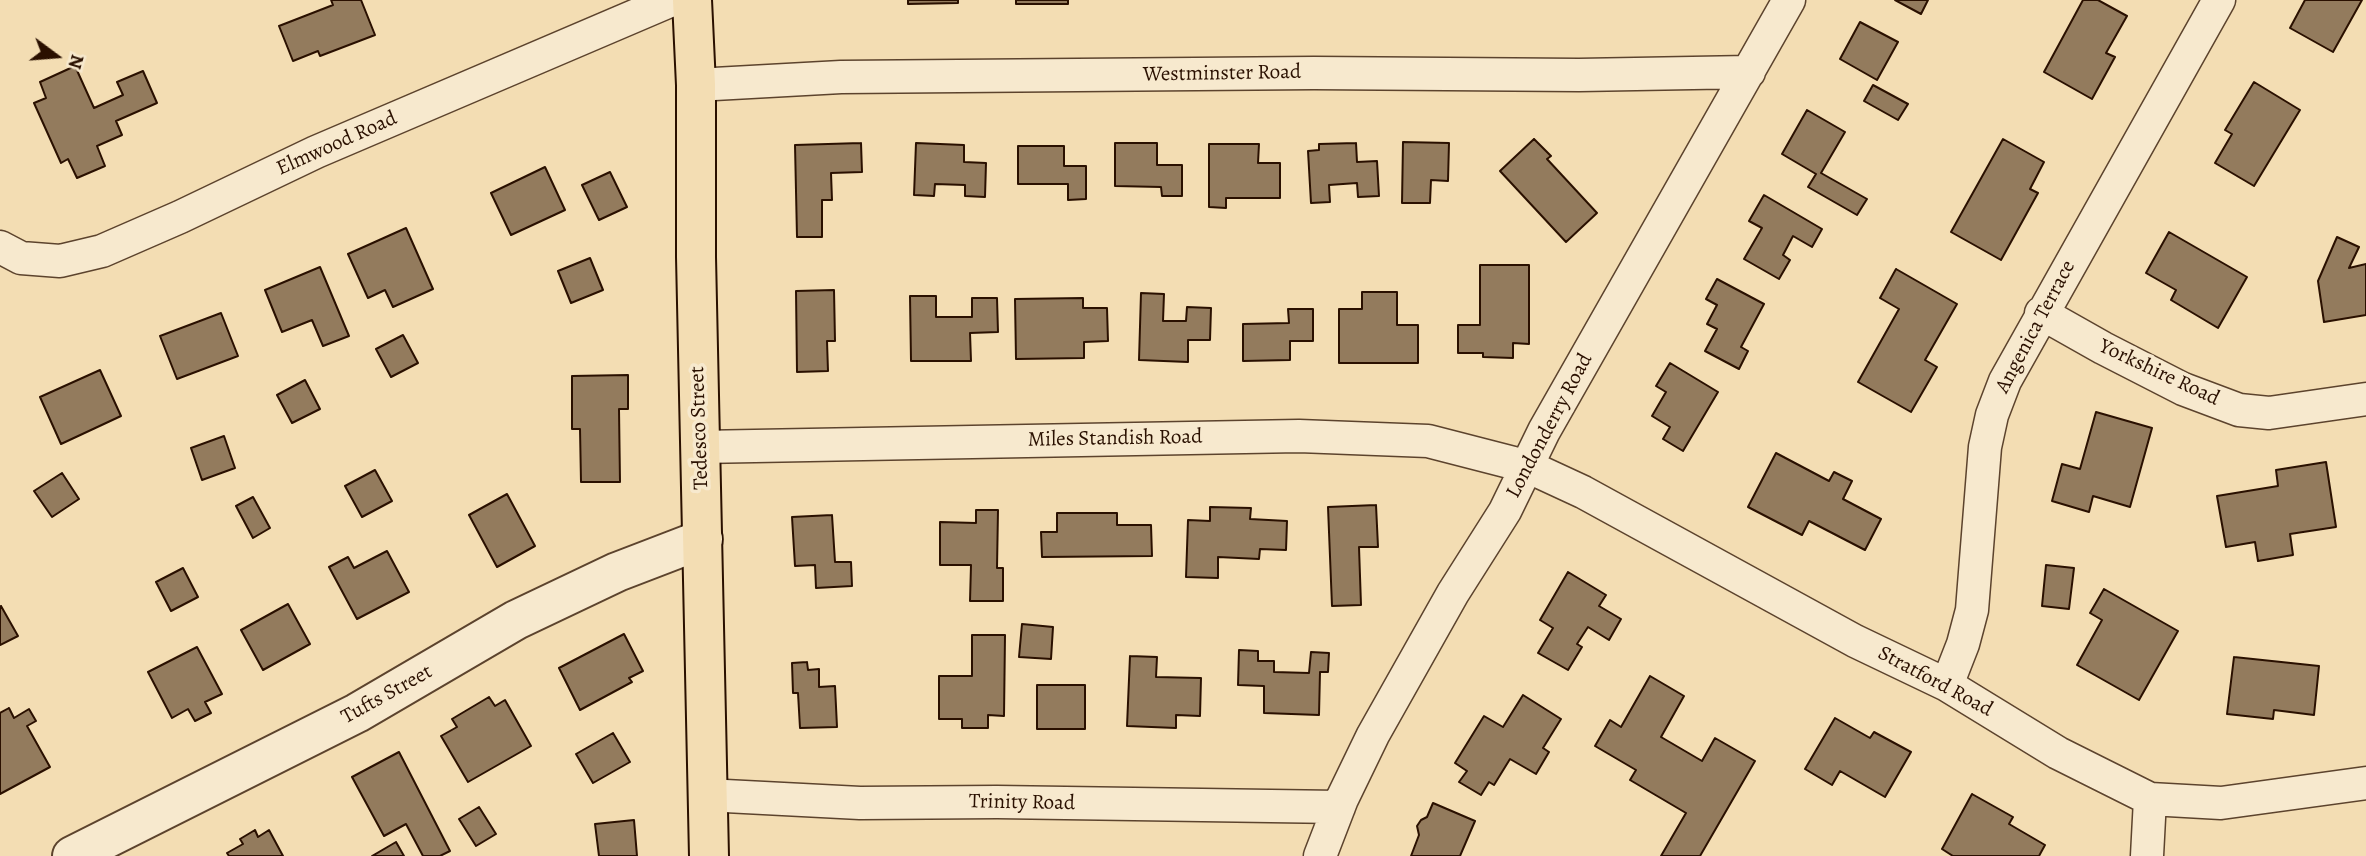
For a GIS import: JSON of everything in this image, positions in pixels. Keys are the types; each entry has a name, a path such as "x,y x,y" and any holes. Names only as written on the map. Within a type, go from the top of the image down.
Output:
{"main road":[{"name":"Tedesco Street","path":"692,0 709,856"}],"street":[{"name":"Elmwood Road","path":"0,247 21,258 60,261 102,251 316,152 672,0"},
{"name":"Londonderry Road","path":"1320,856 1373,734 1453,593 1505,511 1526,467 1667,212 1789,0"},
{"name":"Angenica Terrace","path":"1947,685 1963,644 1972,610 1985,447 1992,415 2005,381 2219,0"},
{"name":"Westminster Road","path":"695,85 880,77 1749,72"},
{"name":"Yorkshire Road","path":"2041,313 2183,389 2239,410 2269,413 2366,399"},
{"name":"Miles Standish Road","path":"700,447 1178,438 1370,438 1428,441 1526,467"},
{"name":"Stratford Road","path":"1526,467 1583,492 1855,641 1947,685 2058,753 2150,799 2221,803 2366,783"},
{"name":"Tufts Street","path":"72,856 357,713 516,620 617,572 704,539"},
{"name":"Trinity Road","path":"706,795 860,803 997,802 1339,807"},
{"path":"2147,856 2150,799"}],"building":[{"path":"331,0 361,0 375,35 320,56 318,51 293,61 279,26 333,5"},
{"path":"908,0 958,0 958,3 908,4"},
{"path":"1016,0 1068,0 1068,4 1016,4"},
{"path":"1895,0 1928,0 1921,14"},
{"path":"2083,0 2098,0 2127,16 2106,53 2115,57 2092,99 2044,72"},
{"path":"2305,0 2362,0 2333,52 2290,28"},
{"path":"1860,22 1898,42 1877,80 1840,59"},
{"path":"75,66 94,108 123,95 117,82 143,71 157,103 116,121 122,135 97,146 105,166 77,178 68,159 61,163 34,103 46,98 40,82"},
{"path":"2254,82 2300,110 2254,186 2215,163 2232,134 2225,130"},
{"path":"1873,85 1908,104 1898,120 1864,101"},
{"path":"1807,110 1845,132 1821,173 1867,199 1857,215 1808,187 1816,174 1782,154"},
{"path":"1534,139 1551,156 1547,159 1597,213 1566,242 1500,171"},
{"path":"2003,139 2044,162 2030,189 2038,193 2001,260 1951,232"},
{"path":"1403,142 1449,143 1448,181 1431,180 1430,203 1402,203"},
{"path":"861,143 862,172 831,173 832,200 822,200 822,237 797,237 795,145"},
{"path":"916,143 964,145 964,162 986,163 985,197 965,196 965,185 935,184 934,196 914,195"},
{"path":"1115,143 1157,143 1157,165 1182,165 1182,196 1162,196 1161,187 1115,186"},
{"path":"1356,143 1357,162 1377,161 1379,196 1358,197 1357,183 1329,185 1330,202 1311,203 1308,151 1319,150 1319,144"},
{"path":"1209,144 1259,144 1258,163 1280,163 1280,198 1226,198 1226,208 1209,207"},
{"path":"1018,146 1064,146 1064,166 1086,166 1086,199 1068,200 1068,184 1018,184"},
{"path":"545,167 565,210 511,235 491,193"},
{"path":"610,172 627,207 599,220 582,185"},
{"path":"1764,195 1822,229 1812,247 1793,236 1783,255 1790,260 1779,279 1744,259 1762,228 1749,221"},
{"path":"406,228 433,289 393,307 385,290 368,298 348,254"},
{"path":"2169,232 2247,277 2218,328 2171,300 2176,290 2146,273"},
{"path":"2337,237 2359,247 2349,268 2366,264 2366,315 2324,322 2318,281"},
{"path":"590,258 603,290 571,303 558,271"},
{"path":"1480,265 1529,265 1529,344 1513,343 1513,358 1483,357 1483,353 1458,353 1458,325 1480,325"},
{"path":"320,267 349,336 323,346 312,320 282,332 265,290"},
{"path":"1896,269 1957,304 1925,360 1937,367 1911,412 1858,382 1899,309 1880,298"},
{"path":"1717,279 1764,304 1741,347 1748,351 1739,369 1705,351 1717,329 1707,324 1717,305 1706,299"},
{"path":"834,290 835,341 827,341 828,371 797,372 796,291"},
{"path":"1362,292 1397,292 1397,325 1418,325 1418,363 1339,363 1339,309 1362,309"},
{"path":"1141,293 1164,294 1163,321 1186,321 1187,307 1211,308 1210,340 1188,340 1188,362 1139,360"},
{"path":"910,296 936,296 936,317 972,317 972,298 997,298 998,332 970,333 971,361 911,361"},
{"path":"1083,298 1083,308 1107,308 1108,341 1084,342 1084,358 1016,359 1015,299"},
{"path":"1288,309 1313,309 1313,341 1290,341 1290,360 1243,361 1243,324 1289,323"},
{"path":"221,313 238,356 177,379 160,336"},
{"path":"403,335 418,363 391,377 376,349"},
{"path":"1670,363 1718,392 1683,451 1663,439 1670,427 1652,416 1666,392 1656,386"},
{"path":"100,370 121,416 61,444 40,397"},
{"path":"628,375 628,409 619,409 620,482 581,482 580,429 572,429 572,376"},
{"path":"305,380 320,409 292,423 277,395"},
{"path":"2096,412 2152,428 2130,507 2093,496 2089,512 2052,501 2062,464 2080,469"},
{"path":"224,436 235,468 202,480 191,448"},
{"path":"1776,453 1829,481 1834,472 1852,481 1843,499 1881,519 1865,550 1809,521 1802,535 1748,507"},
{"path":"2326,462 2336,527 2290,534 2293,555 2258,561 2255,542 2226,547 2217,496 2278,486 2276,470"},
{"path":"375,470 392,501 362,517 345,486"},
{"path":"62,473 79,499 52,517 34,491"},
{"path":"507,494 535,546 497,567 469,515"},
{"path":"253,497 270,528 253,538 236,506"},
{"path":"1376,505 1378,547 1359,547 1361,605 1332,606 1328,507"},
{"path":"1210,507 1251,508 1250,519 1287,521 1286,550 1260,549 1259,559 1218,557 1218,578 1186,577 1188,520 1210,521"},
{"path":"976,510 998,510 997,568 1003,568 1003,601 970,601 971,565 940,565 940,522 976,523"},
{"path":"1057,513 1117,513 1117,525 1151,525 1152,556 1042,557 1041,532 1057,532"},
{"path":"832,515 835,562 851,562 852,586 816,588 815,565 795,566 792,517"},
{"path":"387,551 409,592 357,619 329,567 348,557 354,568"},
{"path":"2046,565 2074,568 2069,609 2042,606"},
{"path":"183,568 198,597 171,611 156,582"},
{"path":"1568,572 1606,595 1599,606 1621,619 1609,640 1588,627 1577,644 1582,647 1568,670 1538,653 1553,628 1540,620"},
{"path":"2104,589 2178,631 2139,700 2077,665 2102,620 2090,613"},
{"path":"288,604 310,644 263,670 241,630"},
{"path":"0,607 18,636 0,645"},
{"path":"1022,624 1053,627 1051,659 1019,657"},
{"path":"624,634 643,671 629,678 632,682 580,710 559,668"},
{"path":"972,635 1005,635 1004,716 988,715 988,728 962,728 962,719 939,719 939,676 972,676"},
{"path":"197,647 222,694 205,702 211,713 195,721 188,709 172,718 148,672"},
{"path":"1239,650 1258,651 1258,661 1274,661 1274,672 1309,673 1311,652 1329,653 1328,672 1320,672 1319,715 1264,713 1264,686 1238,685"},
{"path":"1130,656 1157,657 1156,677 1201,678 1200,716 1176,715 1176,728 1127,726"},
{"path":"2234,657 2319,666 2314,715 2274,710 2273,719 2227,714"},
{"path":"807,662 808,670 819,669 819,687 835,686 837,727 800,728 798,693 793,693 792,663"},
{"path":"1650,676 1684,696 1661,737 1702,761 1715,738 1755,761 1700,856 1661,856 1686,813 1630,780 1636,770 1595,746 1610,720 1621,727"},
{"path":"1037,685 1085,685 1085,729 1037,729"},
{"path":"1523,695 1561,719 1543,748 1549,752 1536,774 1510,759 1494,785 1489,782 1481,795 1459,782 1467,771 1455,763 1484,716 1503,727"},
{"path":"489,697 495,706 505,700 531,746 468,782 441,736 457,727 452,719"},
{"path":"9,708 14,718 29,709 36,721 27,726 50,767 0,794 0,713"},
{"path":"1835,718 1870,738 1874,732 1911,752 1885,797 1840,771 1832,785 1805,769"},
{"path":"613,733 630,762 593,783 576,754"},
{"path":"399,752 450,851 440,856 423,856 406,824 384,836 352,777"},
{"path":"1972,794 2013,817 2009,824 2045,845 2039,856 1953,856 1942,849"},
{"path":"1433,803 1475,821 1460,856 1411,856 1419,835 1417,826 1427,817"},
{"path":"479,807 496,834 476,846 459,819"},
{"path":"634,820 637,856 599,856 595,824"},
{"path":"255,830 258,837 269,830 283,856 229,856 227,853 243,844 240,839"},
{"path":"396,842 404,856 372,856"}]}
